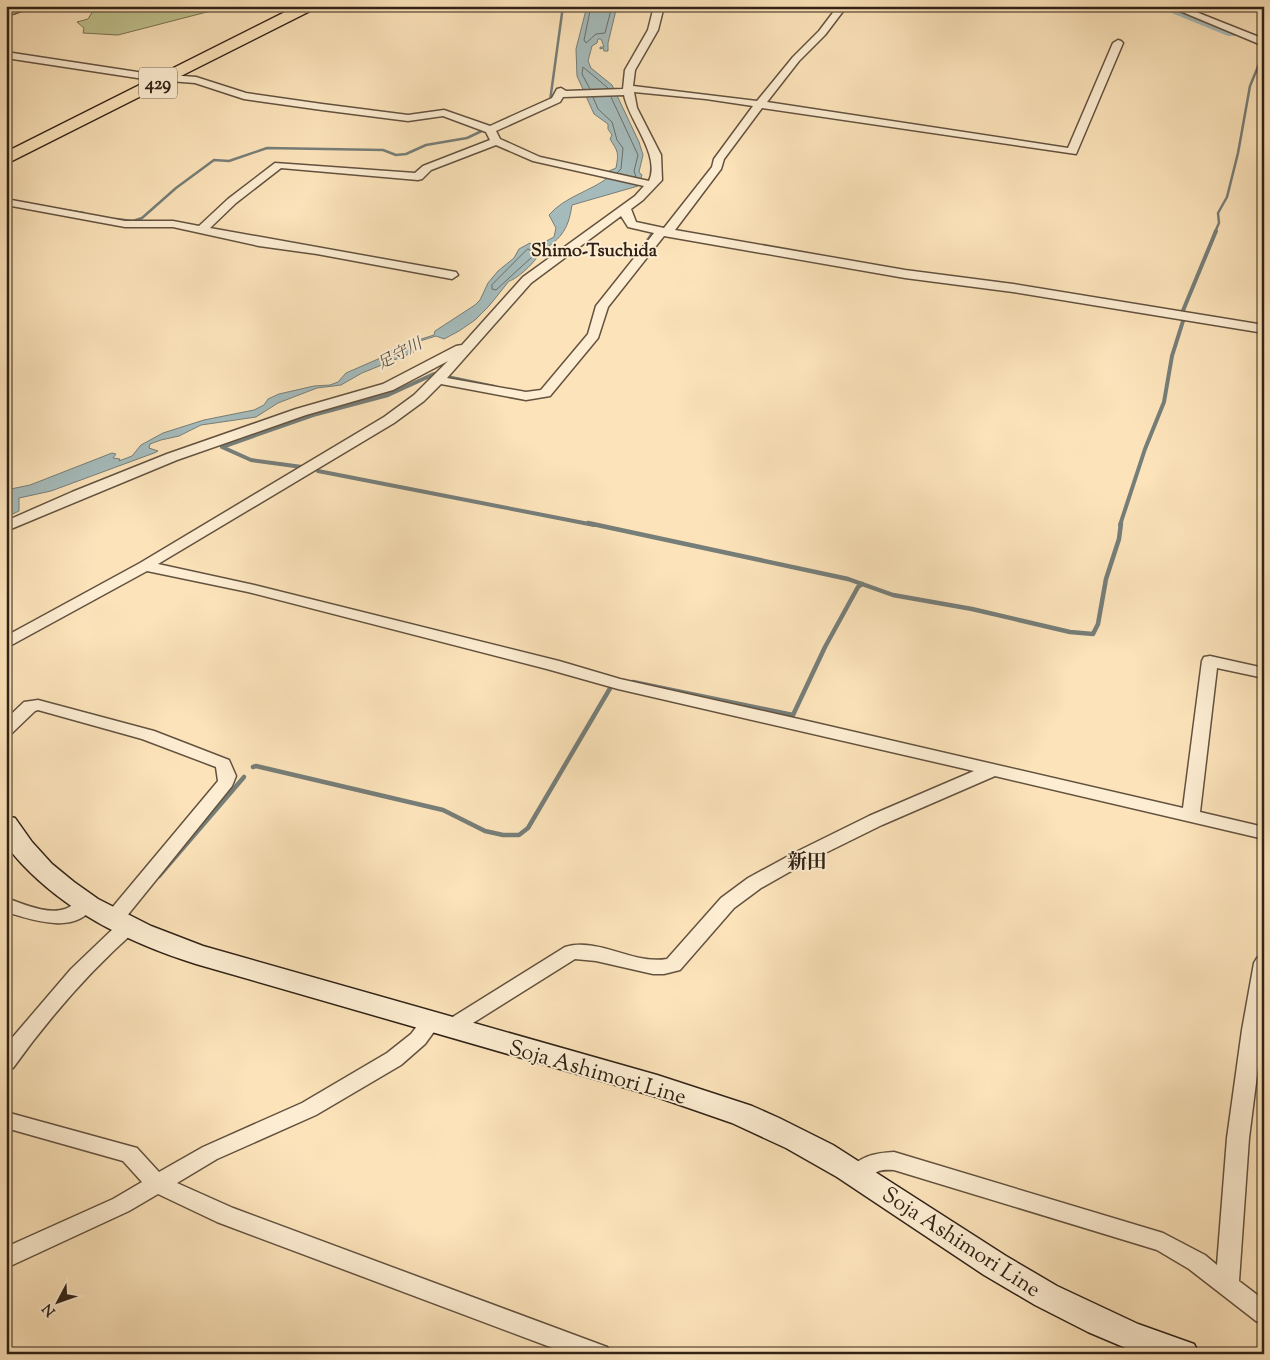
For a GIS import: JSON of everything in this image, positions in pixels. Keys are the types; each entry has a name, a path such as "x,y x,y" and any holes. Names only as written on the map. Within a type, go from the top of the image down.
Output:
{"highway":[{"name":"429","path":"6,159 309,6"}],"main road":[{"name":"Soja Ashimori Line","path":"6,824 22,847 40,866 86,904 158,941 196,954 716,1106 770,1127 858,1174 970,1250 1027,1285 1089,1318 1183,1354"}],"street":[{"path":"6,13 32,6"},
{"path":"6,643 145,566 389,420 420,398 438,380 527,280 625,209 650,184 657,173 656,155 632,108 627,90 630,70 653,30 660,6"},
{"path":"438,380 526,396 545,393 552,388 594,335 602,306 614,294 659,234 717,167 727,148 756,105 796,59 822,33 843,6"},
{"path":"1172,6 1264,43"},
{"path":"488,129 556,100 562,93 627,90 706,96 756,105 874,120 1072,152 1073,142 1097,93 1118,43"},
{"path":"6,55 166,78 196,80 244,96 408,118 444,113 488,129 496,141 537,159 560,166 598,172 650,184"},
{"path":"202,230 232,201 279,165 418,178 427,168 496,141"},
{"path":"6,202 125,224 163,223 452,275"},
{"path":"625,209 632,225 662,231 905,274 1013,288 1264,329"},
{"path":"6,526 172,457 301,412 388,387 455,351 466,348"},
{"path":"145,566 249,588 457,640 618,684 803,725 1264,833"},
{"path":"1191,816 1210,661 1264,673"},
{"path":"6,729 30,706 38,705 148,735 223,764 227,776 226,782 104,947 40,1017 6,1062"},
{"path":"6,1258 121,1205 210,1153 309,1109 394,1059 418,1039 441,1025 572,952 591,953 656,967 673,965 742,891 794,861 887,814 993,770"},
{"path":"6,905 58,918 68,917 86,904"},
{"path":"1227,1286 1238,1138 1252,1030 1264,963"},
{"path":"6,1120 130,1154 157,1184 225,1215 599,1354"},
{"path":"858,1174 874,1162 894,1161 1163,1242 1197,1262 1264,1314"}],"green space":[{"path":"96,6 230,6 118,35 83,33 84,28 77,22 88,19"}],"water":[{"name":"足守川","path":"587,6 617,6 608,43 608,51 604,51 603,48 600,49 600,47 604,47 601,39 598,39 597,43 592,46 588,61 591,68 612,85 639,142 643,155 639,172 642,175 638,186 572,205 568,222 562,234 538,254 526,269 509,281 475,320 444,339 436,336 420,341 419,347 414,352 362,373 341,385 317,388 278,403 256,417 201,425 179,436 150,444 149,448 158,451 51,491 19,498 19,511 6,517 6,490 30,485 112,453 116,454 113,458 120,459 119,461 132,456 141,445 163,433 204,420 254,410 264,405 268,399 279,394 314,386 330,385 338,382 346,373 385,356 396,347 434,335 435,331 480,300 488,283 498,271 514,258 519,249 530,243 535,247 554,237 556,228 549,215 562,203 609,177 609,171 616,168 617,163 618,155 610,139 612,135 608,129 608,124 594,114 577,76 576,49"}],"waterway":[{"path":"548,102 550,101 563,6"},
{"path":"1167,6 1233,33"},
{"path":"1215,232 1219,223 1218,213 1227,197 1238,153 1250,86 1264,52"},
{"path":"116,219 133,221 142,218 176,188 214,160 229,161 267,148 383,150 396,155 406,154 426,145 467,138 486,129"},
{"path":"64,210 84,213"},
{"path":"645,245 654,232 658,231"},
{"path":"1120,525 1145,449 1164,402 1172,356 1183,321 1182,313 1216,231"},
{"path":"302,467 251,460 222,447 313,415 388,395 434,374"},
{"path":"447,377 495,387"},
{"path":"318,471 594,525"},
{"path":"588,523 848,579 893,595 972,609 1070,632 1093,634 1098,624 1106,579 1119,539 1121,523"},
{"path":"633,682 793,715 825,647 858,587 862,584"},
{"path":"253,767 256,766 443,810 485,831 503,835 519,835 528,828 612,685"},
{"path":"159,876 244,777"}],"district":[{"name":"Shimo-Tsuchida","path":"594,250"},
{"name":"新田","path":"807,861"}]}
